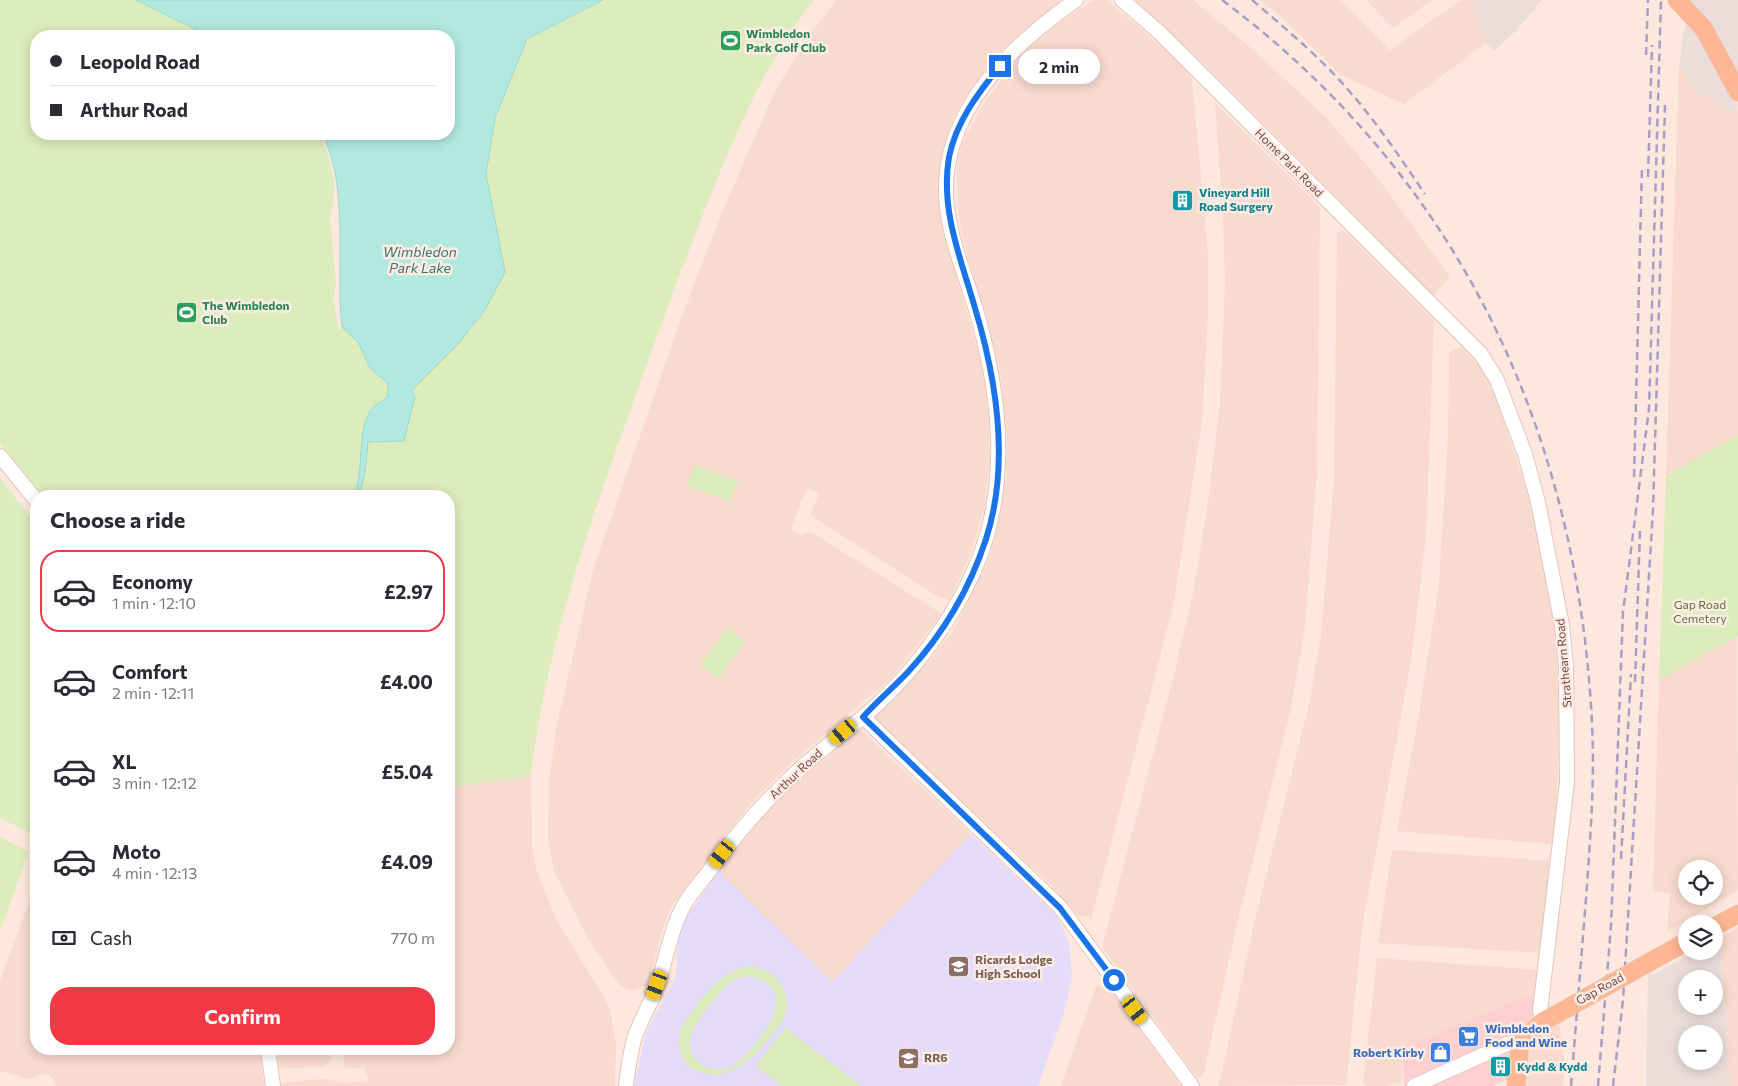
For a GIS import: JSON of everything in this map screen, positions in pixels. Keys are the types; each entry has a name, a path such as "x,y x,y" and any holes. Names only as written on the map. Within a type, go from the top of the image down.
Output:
{"main road":[{"path":"1677,0 1704,29 1738,92"},
{"path":"1723,922 1738,914"},
{"name":"Gap Road","path":"1520,1044 1550,1017 1678,946"},
{"path":"1516,1086 1520,1044"}],"street":[{"name":"Arthur Road","path":"626,1086 635,1037 656,990 684,905 722,854 778,789 820,751 863,717 908,672 934,641 971,577 986,538 992,512 997,476 996,407 984,341 951,226 946,193 949,158 954,139 963,119 981,89 1010,54 1054,16 1076,0"},
{"name":"Home Park Road","path":"1122,0 1160,33 1453,328"},
{"name":"Strathearn Road","path":"1453,328 1481,354 1492,370 1511,414 1538,502 1562,625 1566,666 1567,782 1540,1011 1550,1017"},
{"path":"0,456 30,493"},
{"path":"863,717 1060,908 1192,1086"},
{"path":"1414,1086 1507,1044 1520,1044"},
{"path":"269,1055 273,1086"}],"shaded area":[{"path":"837,0 1060,0 1003,49 961,104 952,122 943,148 939,175 942,226 983,368 989,420 990,457 984,509 969,558 950,600 939,597 814,518 811,514 819,493 807,488 791,529 802,536 807,532 811,532 942,614 894,675 788,766 753,801 671,907 662,930 647,985 632,991 620,986 587,937 554,871 548,839 549,783 556,728 594,567 682,316 720,217 775,91 810,34"},
{"path":"1093,0 1107,0 1177,60 1192,78 1208,256 1208,316 1202,422 1173,607 1091,920 1089,917 1078,916 1051,885 874,719 875,715 934,655 952,633 990,557 1006,478 1007,439 1000,369 963,240 958,212 957,163 962,144 983,104 1026,49 1046,32"},
{"path":"1135,0 1193,0 1250,47 1326,117 1380,181 1450,277 1433,296 1207,67"},
{"path":"1260,0 1341,0 1390,50 1461,0 1472,0 1486,43 1404,104 1341,75 1277,13"},
{"path":"1366,0 1432,0 1393,28"},
{"path":"1472,0 1542,0 1516,31 1494,51 1486,43"},
{"path":"1688,0 1738,0 1738,75 1700,11"},
{"path":"1686,18 1696,30 1738,105 1734,115 1706,95 1701,97 1679,65"},
{"path":"1679,65 1701,97 1706,95 1733,115 1738,108 1738,434 1666,476"},
{"path":"1215,103 1320,207 1317,471 1305,626 1291,708 1241,907 1203,1076 1197,1078 1102,947 1175,671 1194,589 1209,496 1220,405 1225,283 1223,216"},
{"path":"1341,230 1346,232 1434,320 1426,535 1411,661 1362,928 1346,1085 1219,1086 1256,915 1309,705 1321,635 1334,480 1337,233"},
{"path":"1462,348 1479,364 1487,376 1501,412 1530,501 1554,624 1561,714 1554,844 1397,831 1418,720 1439,584 1448,437 1449,358 1450,351"},
{"path":"1737,635 1738,890 1723,899 1723,860 1678,860 1678,905 1713,905 1696,915 1678,915 1678,925 1667,932 1670,894 1653,891 1659,680"},
{"path":"860,729 971,834 832,982 719,871 766,813 794,785"},
{"path":"531,775 532,843 536,869 556,919 610,1010 616,1044 615,1086 280,1086 283,1083 308,1080 323,1079 346,1083 369,1080 364,1067 345,1069 343,1066 344,1056 340,1055 455,1055 455,786 515,779"},
{"name":"Ricards Lodge High School","path":"971,834 1056,915 1069,942 1072,977 1064,1013 1038,1086 634,1086 646,1032 676,977 678,935 681,924 719,871 832,982"},
{"path":"1392,850 1551,861 1541,953 1378,943"},
{"path":"30,900 30,1055 261,1055 264,1086 56,1086 54,1079 46,1073 29,1079 0,1071 0,981"},
{"path":"1738,927 1738,1086 1730,1086 1721,960 1723,960 1723,936"},
{"path":"1377,958 1538,970 1534,997 1526,995 1402,1048 1402,1082 1386,1086 1365,1086 1363,1082"},
{"path":"1680,960 1721,960 1722,970 1678,970 1678,1015 1723,1015 1723,982 1730,1086 1646,1086 1648,973 1653,975"},
{"path":"1096,986 1110,988 1181,1086 1061,1086"},
{"path":"1526,995 1534,997 1533,1021 1513,1031 1508,1080 1492,1086 1404,1086 1402,1048"},
{"path":"1559,1023 1565,1063 1563,1086 1518,1086 1524,1048 1544,1024"},
{"path":"277,1055 331,1055 329,1063 325,1066 281,1069"}],"green space":[{"name":"Wimbledon Park Golf Club","path":"0,0 136,0 198,30 30,30 30,140 322,140 328,153 334,180 334,196 330,218 336,283 333,299 339,330 342,327 358,342 370,368 388,383 388,396 371,408 363,442 404,441 414,388 505,272 486,174 495,118 527,39 603,0 814,0 774,59 741,123 660,327 596,507 564,612 539,720 531,775 515,779 455,786 455,490 38,490 0,444"},
{"name":"Gap Road Cemetery","path":"1738,434 1738,636 1659,680 1666,476"},
{"path":"694,465 738,480 730,501 687,486"},
{"path":"0,478 30,516 30,833 0,818"},
{"path":"728,628 746,642 719,678 700,665"},
{"path":"0,837 29,851 0,931"},
{"path":"751,966 759,968 767,971 780,982 787,997 785,1015 778,1027 756,1053 739,1067 719,1074 699,1072 688,1066 680,1052 679,1037 682,1027 711,988 729,973","holes":["751,976 761,979 766,983 776,997 772,1019 748,1052 732,1067 717,1069 702,1065 692,1055 690,1048 692,1033 708,1008 728,985 738,978"]},
{"path":"785,1028 862,1086 782,1086 756,1066"}],"water":[{"name":"Wimbledon Park Lake","path":"136,0 603,0 527,39 495,118 486,174 505,272 485,310 459,343 414,388 412,392 415,397 404,441 368,442 365,472 360,490 356,490 363,431 371,409 388,396 388,383 370,368 358,342 342,327 339,202 331,155 325,140 455,140 455,30 195,29"}],"railway":[{"path":"1222,0 1305,70 1378,147 1440,230 1491,319 1531,413 1562,513 1582,616 1592,724 1593,768 1590,833 1571,1086"},
{"path":"1252,0 1303,44 1339,79 1380,129 1425,194"},
{"path":"1646,55 1648,0"},
{"path":"1598,1086 1611,926 1623,612 1649,409 1661,0"},
{"path":"1648,177 1652,45"},
{"path":"1613,1086 1623,1000 1653,510 1665,105"},
{"path":"1634,477 1642,167"},
{"path":"1635,682 1640,530"},
{"path":"1621,859 1631,674"}],"place":[{"name":"Wimbledon Park Golf Club","path":"730,41"},
{"name":"Vineyard Hill Road Surgery","path":"1183,200"},
{"name":"The Wimbledon Club","path":"186,313"},
{"name":"Ricards Lodge High School","path":"959,967"},
{"name":"Wimbledon Food and Wine","path":"1469,1036"},
{"name":"Robert Kirby","path":"1440,1053"},
{"name":"RR6","path":"908,1058"},
{"name":"Kydd & Kydd","path":"1501,1067"}],"route":[{"path":"1000,66 981,89 963,119 954,139 949,158 946,193 951,226 962,270 975,307 992,373 998,442 997,476 992,512 986,538 971,577 934,641 908,672 863,717 1060,908 1114,980"}]}
